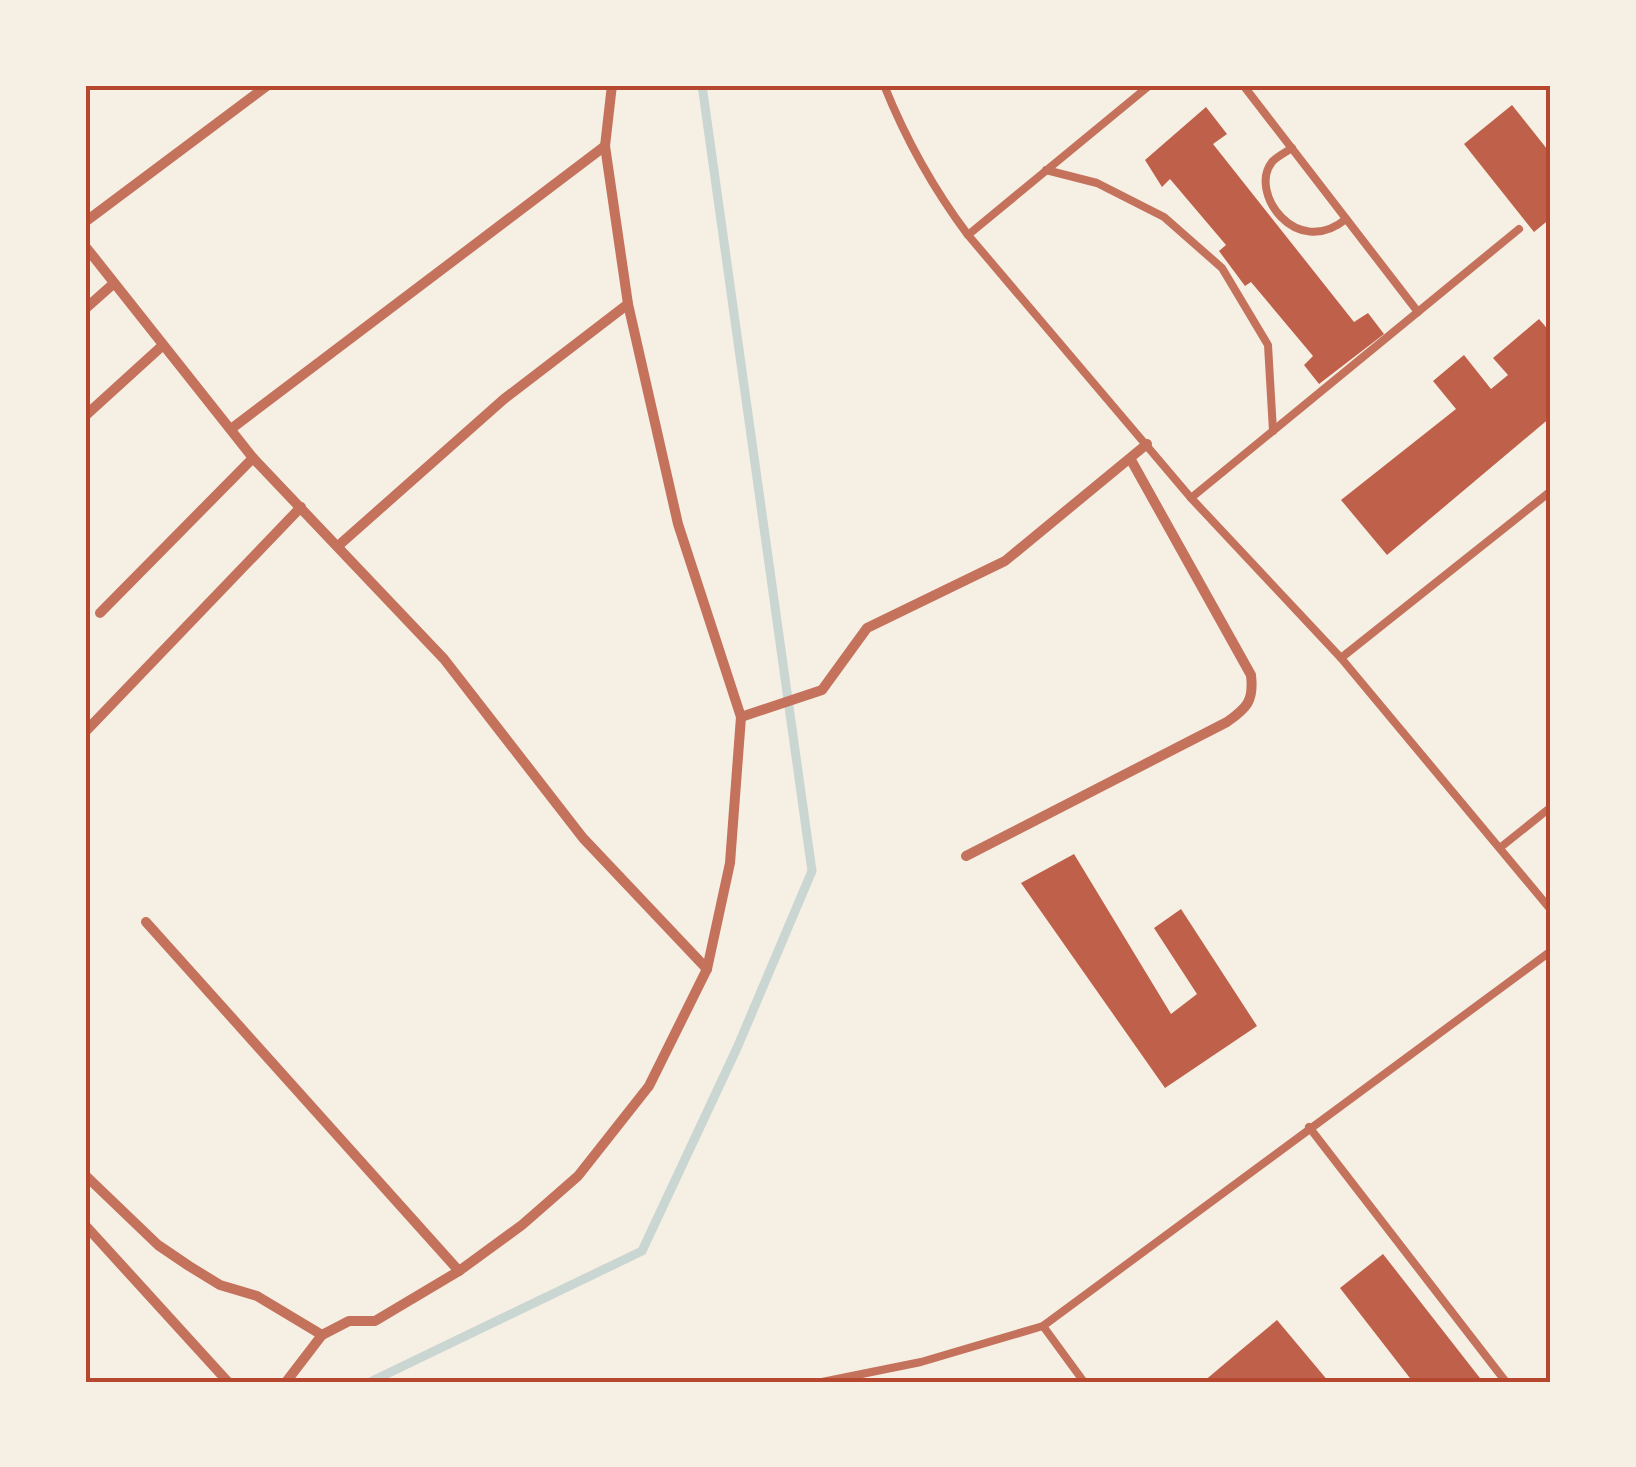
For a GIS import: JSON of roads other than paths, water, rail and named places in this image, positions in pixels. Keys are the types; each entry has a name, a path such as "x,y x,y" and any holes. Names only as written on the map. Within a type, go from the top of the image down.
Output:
{"street":[{"path":"85,222 268,85"},
{"path":"286,1382 322,1335 348,1321 375,1321 460,1271 522,1226 578,1176 627,1118 666,1055 707,968 730,863 741,717 678,524 628,304 605,146 612,85"},
{"path":"231,429 605,146"},
{"path":"85,246 112,285 253,458 444,659 582,838 707,968"},
{"path":"85,309 112,285"},
{"path":"338,546 504,399 628,304"},
{"path":"85,416 162,346"},
{"path":"741,717 810,698 836,676 868,628 1005,561 1147,444"},
{"path":"100,613 253,458"},
{"path":"966,856 1228,722 1247,708 1254,694 1251,676 1131,460"},
{"path":"85,732 301,508"},
{"path":"146,922 460,1271"},
{"path":"85,1175 158,1245 220,1284 256,1296 322,1335"},
{"path":"85,1225 228,1382"}],"lane":[{"path":"884,85 904,136 935,192 968,235 1192,498 1341,658 1551,910"},
{"path":"968,235 1150,85"},
{"path":"1243,85 1418,312"},
{"path":"1292,148 1272,162 1264,179 1267,195 1282,217 1307,235 1322,234 1346,219"},
{"path":"1046,170 1097,183 1164,217 1222,268 1268,346 1272,431"},
{"path":"1192,498 1519,229"},
{"path":"1341,658 1551,490"},
{"path":"1501,847 1551,807"},
{"path":"822,1382 920,1362 1043,1326 1551,951"},
{"path":"1308,1128 1506,1382"},
{"path":"1043,1326 1084,1382"}],"waterway":[{"path":"370,1382 642,1251 737,1048 812,871 702,85"}]}
